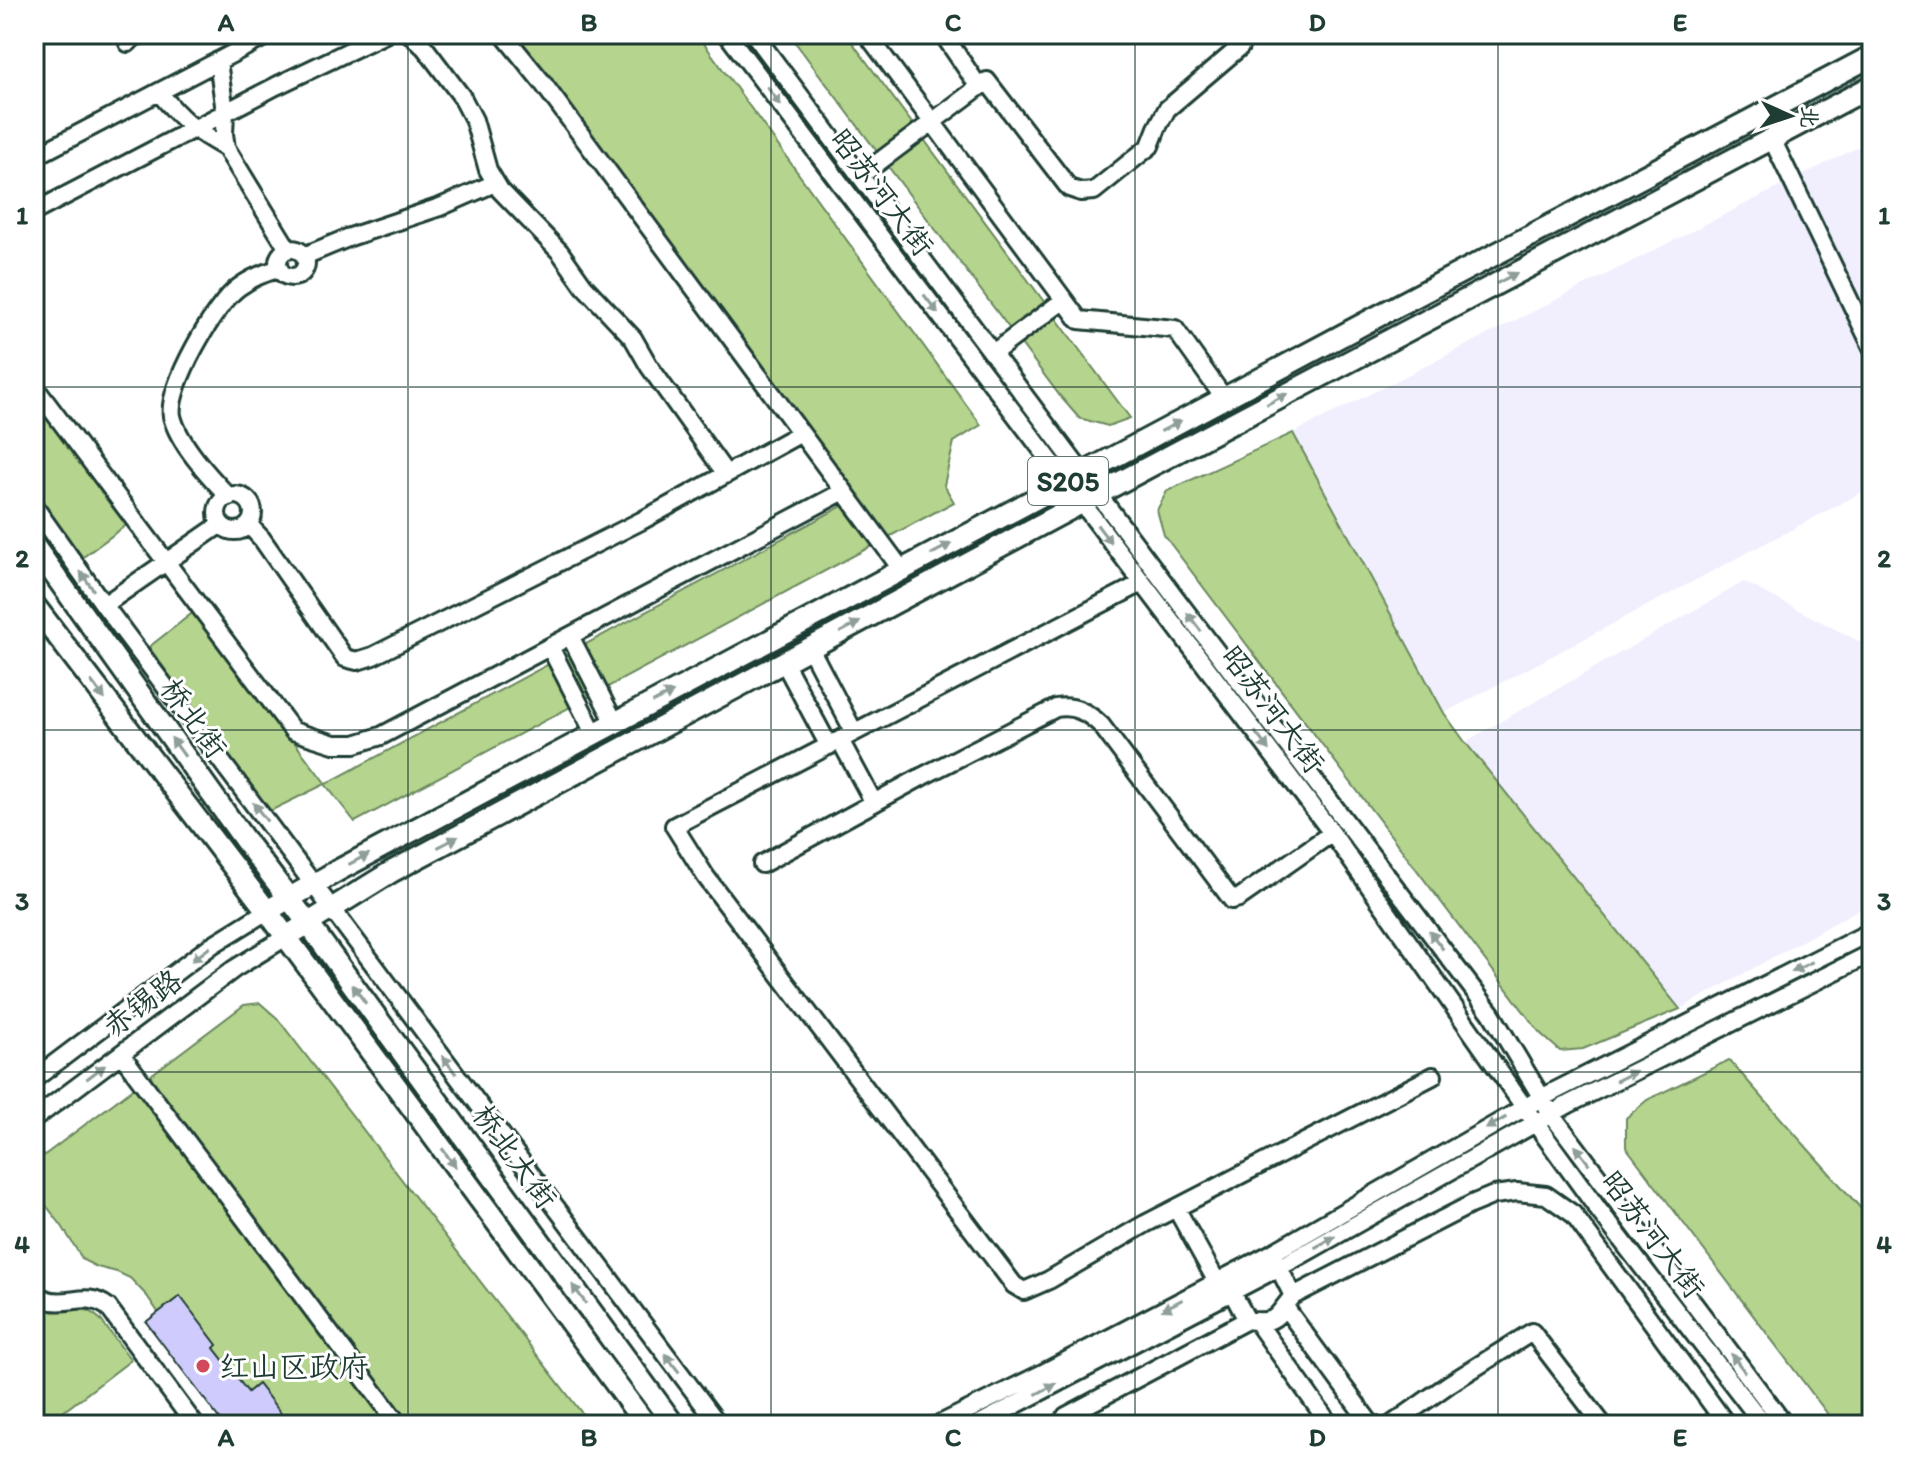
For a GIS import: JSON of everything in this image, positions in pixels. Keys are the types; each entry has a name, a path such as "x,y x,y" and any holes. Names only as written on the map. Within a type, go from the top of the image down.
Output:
{"main road":[{"name":"S205","path":"267,911 594,733 1872,56"},
{"name":"S205","path":"286,937 391,872 1090,498 1872,86"},
{"name":"桥北街","path":"34,546 307,922"},
{"name":"桥北街","path":"34,605 286,937"},
{"name":"桥北大街","path":"307,922 674,1425"},
{"name":"桥北大街","path":"286,937 646,1425"}],"street":[{"path":"34,157 270,34"},
{"path":"34,212 276,86 385,34"},
{"path":"410,34 425,48 462,97 474,120 488,170 500,190 560,252 584,286 633,338 649,366 726,474"},
{"path":"503,34 542,82 902,570"},
{"name":"昭苏河大街","path":"727,34 1074,478 1184,610 1491,1013 1552,1115 1785,1425"},
{"name":"昭苏河大街","path":"754,34 993,353 1074,478"},
{"path":"867,34 1079,320 1175,329 1224,398"},
{"path":"943,34 979,87"},
{"path":"860,176 987,81 1069,188 1081,192 1094,191 1150,146 1167,109 1240,47 1241,34"},
{"path":"218,61 226,148 288,249"},
{"path":"159,92 188,126 226,148"},
{"path":"1772,139 1872,347"},
{"path":"304,256 440,207 495,183"},
{"path":"288,249 296,249 304,256 305,269 300,275 284,275 279,269 281,254 288,249"},
{"path":"229,497 207,474 177,432 172,414 173,399 198,339 219,308 239,287 279,269"},
{"path":"993,353 1064,300"},
{"path":"34,386 293,731 334,744 355,744 381,736 844,491"},
{"path":"249,525 345,658 357,661 373,656 627,528 801,433"},
{"path":"238,495 249,502 253,513 249,525 238,531 226,529 221,524 218,507 226,498 238,495"},
{"name":"昭苏河大街","path":"1090,498 1142,583 1332,833 1600,1212 1764,1425"},
{"path":"34,506 104,605 719,1425"},
{"path":"104,605 221,524"},
{"path":"1142,583 674,826 706,877 755,943 1014,1285 1024,1291 1176,1208 1433,1076"},
{"path":"570,636 615,723"},
{"path":"550,647 594,733"},
{"path":"810,648 841,739 874,803"},
{"path":"784,662 841,739"},
{"path":"762,864 1056,708 1067,707 1086,711 1101,725 1232,900 1332,833"},
{"name":"赤锡路","path":"34,1079 212,945 267,911"},
{"path":"1275,1260 1524,1107 1872,931"},
{"name":"赤锡路","path":"34,1119 234,969 286,937"},
{"path":"938,1425 1275,1260 1569,1104 1872,953"},
{"path":"121,1054 399,1425"},
{"path":"1061,1425 1066,1416 1252,1321 1272,1320 1279,1316 1289,1301 1472,1204 1494,1195 1517,1192 1546,1195 1573,1214 1727,1425"},
{"path":"1176,1208 1224,1283 1330,1425"},
{"path":"1275,1260 1289,1301 1372,1424"},
{"path":"977,1425 1224,1283"},
{"path":"34,1294 51,1301 87,1298 108,1307 195,1425"},
{"path":"1391,1425 1532,1332 1603,1425"},
{"path":"1348,1425 1356,1422 1372,1424"}],"shaded area":[{"path":"1872,140 1872,487 1444,713 1293,433"},
{"path":"1744,582 1872,648 1872,902 1680,1009 1465,742"}],"green space":[{"path":"511,34 697,34 981,425 954,442 944,485 954,502 355,822 325,784 268,812 149,647 195,611 326,784 859,497"},
{"path":"789,34 846,34 1130,418 1108,426 1079,418"},
{"path":"34,396 129,523 79,560 34,498"},
{"path":"1293,433 1444,713 1680,1009 1583,1049 1560,1051 1540,1033 1164,535 1157,510 1167,491"},
{"path":"260,1003 277,1018 591,1425 235,1425 147,1296 130,1278 83,1260 41,1199 34,1199 34,1163 244,1005"},
{"path":"1729,1060 1872,1221 1872,1425 1836,1425 1626,1147 1626,1118 1647,1100"},
{"path":"34,1301 58,1311 90,1311 100,1319 131,1360 46,1425 34,1425"}],"building":[{"name":"红山区政府","path":"180,1296 248,1392 258,1384 290,1425 224,1425 146,1322"}],"place":[{"name":"红山区政府","path":"203,1366"}]}
